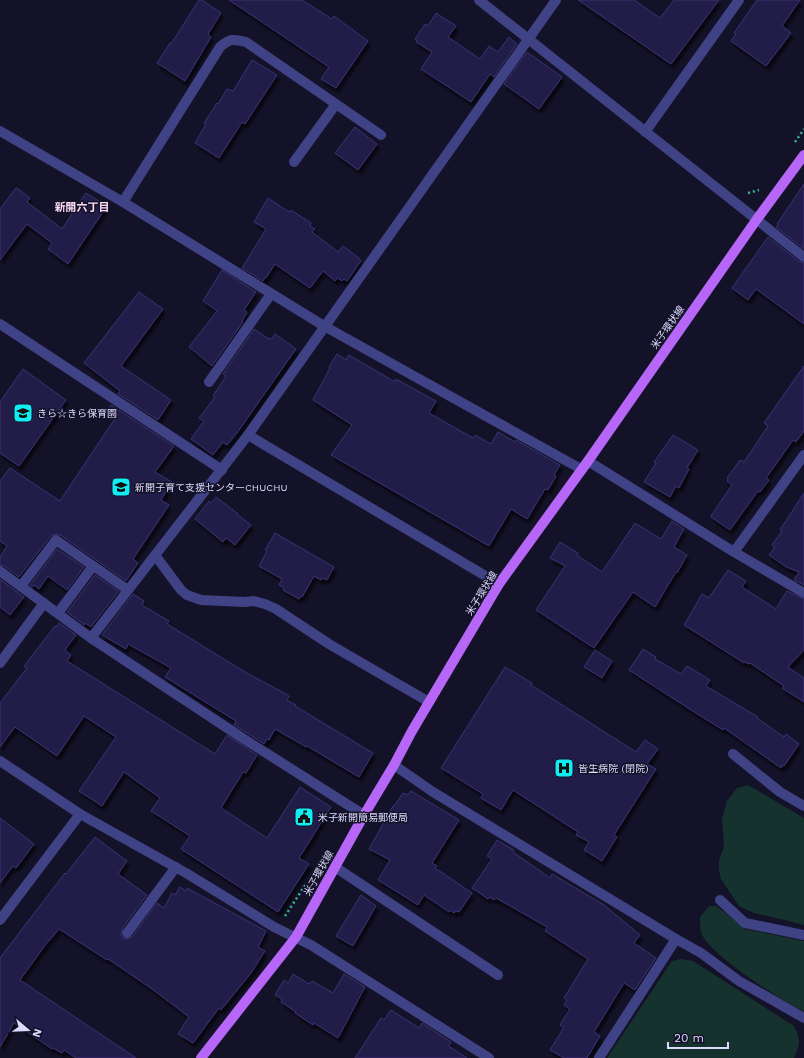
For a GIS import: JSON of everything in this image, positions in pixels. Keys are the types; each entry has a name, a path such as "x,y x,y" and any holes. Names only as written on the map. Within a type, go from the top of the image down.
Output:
{"main road":[{"name":"米子環状線","path":"201,1058 296,937 412,731 499,584 585,465 757,219 804,155"}],"street":[{"path":"479,0 804,257"},
{"path":"91,638 248,435 556,0"},
{"path":"645,132 739,0"},
{"path":"123,202 220,47 228,40 246,42 381,136"},
{"path":"294,162 336,104"},
{"path":"0,131 123,202 324,326 585,465 804,593"},
{"path":"209,382 271,294"},
{"path":"0,324 222,470"},
{"path":"248,435 499,584"},
{"path":"734,552 804,455"},
{"path":"21,586 56,540 128,590"},
{"path":"155,555 181,590 187,595 202,600 254,601 265,604 276,609 329,644 429,702"},
{"path":"58,613 93,566"},
{"path":"0,571 91,638 244,739 364,815"},
{"path":"0,664 44,603"},
{"path":"733,754 780,792 804,806"},
{"path":"0,761 80,814 176,867 274,926 296,937 489,1058"},
{"path":"394,765 433,792 676,940 701,953 739,981 804,1018"},
{"path":"0,920 80,814"},
{"path":"127,933 176,867"},
{"path":"335,867 498,975"},
{"path":"720,900 745,923 804,935"},
{"path":"599,1058 676,940"}],"green space":[{"path":"748,785 804,818 804,925 754,913 739,906 721,879 719,860 724,847 722,819 727,801 737,788"},
{"path":"709,906 716,906 745,929 804,941 804,1011 793,1006 749,978 720,955 709,944 701,933 700,917"},
{"path":"681,959 693,961 794,1026 799,1042 794,1058 607,1058 672,961"}],"building":[{"path":"199,0 202,0 221,13 208,34 211,37 185,81 157,63"},
{"path":"229,0 302,0 332,19 334,16 368,41 336,88 321,79 329,67"},
{"path":"578,0 634,0 660,18 674,0 719,0 671,64"},
{"path":"757,0 800,0 782,26 791,33 766,66 731,41 736,34 734,33"},
{"path":"436,13 456,26 448,37 480,59 489,46 498,52 509,37 517,44 494,77 490,74 471,102 421,69 432,52 416,42 417,40 415,39 425,24 428,26"},
{"path":"527,52 562,77 539,109 504,84"},
{"path":"252,60 277,75 245,124 242,122 219,158 195,143 206,124 204,123 217,103 218,104 227,89 233,91"},
{"path":"355,127 377,144 358,170 335,153"},
{"path":"804,184 804,249 776,227"},
{"path":"17,188 30,198 27,202 62,229 86,193 107,206 68,264 48,249 52,243 27,224 0,260 0,209"},
{"path":"268,198 289,212 291,210 311,223 310,226 315,229 312,232 338,252 343,246 359,258 361,261 347,281 344,279 342,281 338,278 335,281 323,271 310,288 275,264 263,281 242,268 266,229 254,222"},
{"path":"768,237 800,262 804,263 804,324 756,289 748,300 732,288"},
{"path":"222,270 256,292 244,310 247,312 242,321 243,322 212,366 189,347 217,311 203,301"},
{"path":"139,292 163,309 121,366 171,400 158,420 118,394 120,391 84,363"},
{"path":"254,329 269,339 272,339 275,334 296,349 237,433 227,445 223,442 213,455 191,439 204,421 199,418 215,397 213,396 226,376 223,374"},
{"path":"337,354 346,360 349,355 395,382 396,379 436,401 429,413 473,438 475,435 491,444 498,432 515,442 516,440 560,465 548,490 545,489 527,519 511,509 489,546 331,455 352,425 313,400"},
{"path":"804,366 804,431 796,442 793,440 766,478 769,480 760,492 758,491 730,530 711,517 732,485 727,481 727,478 740,460 744,462 768,426 764,423"},
{"path":"23,369 66,400 19,466 0,453 0,402"},
{"path":"111,405 174,446 155,472 172,482 161,500 169,505 133,559 138,563 126,581 60,535 56,534 51,536 19,577 4,566 0,565 0,557 7,546 0,541 0,481 10,468 60,501 118,414 109,408"},
{"path":"673,435 698,450 687,468 689,469 679,488 676,486 670,497 644,482 656,463 654,462"},
{"path":"804,493 804,585 794,580 799,572 786,567 769,555 775,547 772,545 782,531 780,530"},
{"path":"216,497 251,525 235,545 226,538 223,542 195,519 209,501 211,503"},
{"path":"672,521 684,529 674,547 687,555 677,573 676,572 655,607 633,592 594,648 536,610 565,566 550,558 560,542 578,553 577,555 602,572 635,523 661,539"},
{"path":"275,533 334,567 327,580 322,578 321,580 314,576 302,597 301,596 299,599 283,590 284,588 279,585 282,579 259,566 267,551 265,550"},
{"path":"57,549 84,567 67,590 48,576 39,589 34,585 32,587 30,585"},
{"path":"728,570 746,581 742,587 776,609 787,591 804,599 804,650 788,667 804,678 804,702 782,688 784,686 750,663 744,663 684,625 702,594 709,598"},
{"path":"95,575 119,591 91,627 85,623 84,625 67,612"},
{"path":"0,579 24,597 10,615 0,607"},
{"path":"133,594 144,601 142,605 169,621 167,624 245,672 289,696 287,700 296,705 295,706 373,753 359,777 275,729 269,740 267,739 264,744 234,725 236,721 165,677 171,668 128,644 126,649 102,635"},
{"path":"59,623 76,635 65,650 71,655 67,661 215,754 227,735 257,755 246,773 243,772 221,808 267,838 300,787 331,807 299,858 309,864 278,912 181,849 190,836 151,811 160,798 124,772 102,806 79,791 116,737 84,716 57,756 15,727 0,747 0,703 27,668 24,666 55,626 56,627"},
{"path":"643,649 656,657 655,659 681,674 687,666 710,680 706,686 758,717 757,718 784,737 786,734 799,744 784,766 782,765 781,768 724,728 723,730 629,670"},
{"path":"595,650 612,661 602,678 584,667"},
{"path":"505,667 532,683 531,685 636,752 645,740 658,749 647,764 656,769 614,835 617,837 602,861 584,850 589,842 576,835 578,832 513,790 501,810 481,798 483,794 441,768"},
{"path":"411,791 459,820 432,863 437,866 435,868 472,893 459,912 456,911 454,913 450,910 449,912 424,895 418,905 378,880 390,860 369,849 393,806 403,793 408,795"},
{"path":"0,818 34,844 16,868 13,866 0,883"},
{"path":"95,837 127,861 118,874 147,895 122,929 121,935 123,938 127,939 132,937 157,903 164,908 172,893 175,895 180,887 186,891 187,888 266,931 258,947 265,951 251,973 221,1010 219,1008 193,1043 178,1034 189,1017 152,989 108,959 107,960 59,929 49,940 20,980 136,1058 76,1058 64,1050 62,1053 53,1048 52,1049 14,1023 0,1047 0,958 65,873 66,874"},
{"path":"497,840 514,850 513,852 550,878 552,874 604,905 640,935 634,943 656,958 635,990 624,983 594,1032 600,1036 587,1058 564,1058 550,1050 564,1027 560,1025 570,1009 564,1005 567,1000 564,998 588,959 545,931 547,927 496,898 494,900 490,897 488,899 472,888 492,859 487,856"},
{"path":"361,895 376,906 353,946 336,936"},
{"path":"293,974 309,984 312,981 333,993 344,974 365,987 338,1038 314,1023 313,1025 295,1013 296,1012 281,1002 282,999 275,995 284,980 288,983"},
{"path":"391,1010 419,1028 422,1023 451,1042 449,1046 467,1058 355,1058 381,1018 384,1020"}],"place":[{"name":"きら☆きら保育園","path":"23,413"},
{"name":"新開子育て支援センターCHUCHU","path":"121,487"},
{"name":"皆生病院 (閉院)","path":"564,768"},
{"name":"米子新開簡易郵便局","path":"304,817"}],"district":[{"name":"新開六丁目","path":"82,207"}]}
